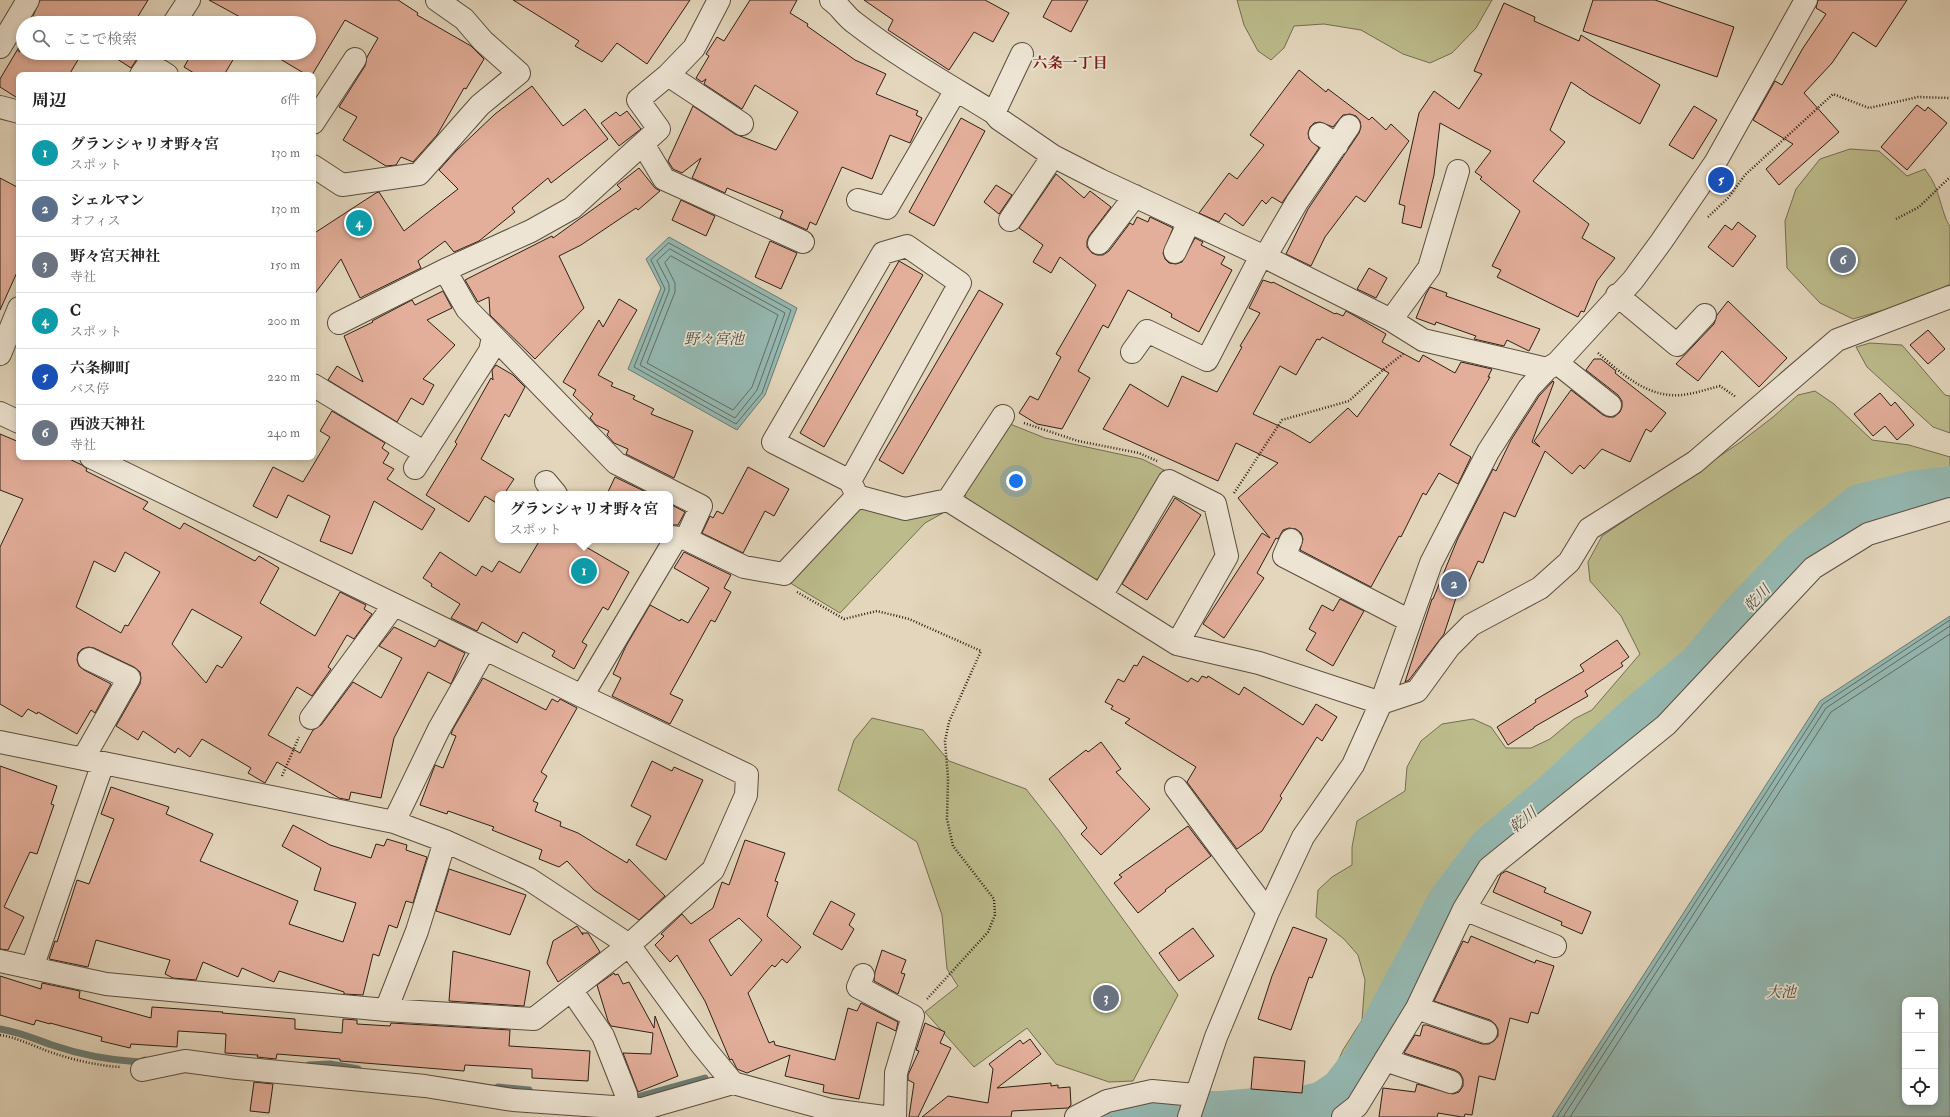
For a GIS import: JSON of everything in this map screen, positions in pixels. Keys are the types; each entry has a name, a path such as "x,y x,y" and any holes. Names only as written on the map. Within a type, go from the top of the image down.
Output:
{"street":[{"path":"18,16 28,0"},
{"path":"178,16 188,0"},
{"path":"316,168 342,185 419,174 480,105 519,72 483,41 464,19 437,0"},
{"path":"339,323 445,270 531,231 572,208 659,129 638,100 668,75 694,48 719,0"},
{"path":"1189,1117 1195,1095 1216,1037 1268,912 1303,837 1352,765 1381,702 1431,563 1488,452 1529,388 1552,366 1638,273 1715,163 1806,0"},
{"path":"839,2 853,22 918,68 994,113 999,119 1053,156 1391,320 1423,340 1552,366 1610,406"},
{"path":"0,47 16,20"},
{"path":"994,113 1022,54"},
{"path":"316,118 355,59"},
{"path":"668,75 742,124"},
{"path":"858,200 887,208 956,90"},
{"path":"0,107 16,111"},
{"path":"1132,352 1147,331 1207,360 1263,257 1297,202 1328,139 1349,126"},
{"path":"643,144 664,179 803,242"},
{"path":"1010,220 1053,156"},
{"path":"1391,320 1429,268 1458,171"},
{"path":"1100,244 1135,196"},
{"path":"1175,252 1189,222"},
{"path":"677,538 744,567 784,574 853,489 960,283 907,246 883,253 773,442 853,489 905,509 948,500 1177,644 1259,663 1381,702 1418,691 1450,647 1471,625 1540,588 1570,562 1589,529 1695,462 1837,340 1950,297"},
{"path":"445,270 467,310 616,463 671,491"},
{"path":"1617,295 1677,345 1705,315"},
{"path":"0,354 16,315"},
{"path":"316,387 420,460 490,350 493,337"},
{"path":"0,413 16,421"},
{"path":"948,500 1003,416"},
{"path":"0,961 106,984 386,1010 534,1020 629,945 713,870 746,795 747,775 484,650 96,460"},
{"path":"1101,596 1170,480 1215,504 1228,556 1177,644"},
{"path":"582,696 677,538 701,506 673,492"},
{"path":"1343,1117 1357,1106 1416,1008 1464,909 1489,868 1666,725 1813,568 1868,534 1950,509"},
{"path":"1291,540 1284,556 1410,621"},
{"path":"311,718 394,605"},
{"path":"394,822 439,729 484,650"},
{"path":"32,968 93,761 129,678 89,659"},
{"path":"0,742 394,822 445,841 529,879 629,945 701,1044 733,1083"},
{"path":"1176,788 1268,912"},
{"path":"386,1010 417,931 445,841"},
{"path":"1464,909 1555,946"},
{"path":"863,975 858,987 913,1016 896,1074 895,1117"},
{"path":"572,991 603,1036 626,1094 637,1112"},
{"path":"1416,1008 1486,1032"},
{"path":"1385,1060 1451,1082"},
{"path":"142,1070 185,1061 236,1068 425,1086 513,1100 637,1112 733,1083 831,1110 884,1117"},
{"path":"1076,1117 1108,1101 1152,1091 1195,1095"}],"path":[{"path":"1707,218 1728,198 1745,175 1832,94 1869,108 1918,97 1950,98"},
{"path":"1896,219 1919,207 1950,177"},
{"path":"1580,336 1636,384 1658,393 1681,395 1720,386 1755,410"},
{"path":"1232,495 1240,486 1282,420 1349,401 1384,369 1423,340"},
{"path":"1003,416 1078,441 1138,453 1162,463"},
{"path":"784,574 784,584 844,619 877,611 909,619 981,651 949,722 945,741 948,778 947,819 953,846 994,899 995,915 988,932 938,985 913,1016"},
{"path":"272,798 304,724 311,718"},
{"path":"0,1035 12,1037 54,1053 107,1066 137,1067 142,1070"}],"shaded area":[{"path":"1237,0 1492,0 1476,28 1452,53 1430,63 1403,54 1361,30 1324,24 1294,26 1284,48 1271,60 1258,51 1244,25"},
{"path":"1850,149 1879,151 1907,176 1925,169 1935,187 1950,226 1950,284 1922,299 1853,319 1820,303 1787,268 1785,221 1796,189 1820,159"},
{"path":"1870,343 1902,345 1945,395 1950,396 1950,433 1933,427 1867,367 1856,347"},
{"path":"1815,391 1834,404 1872,440 1909,445 1950,457 1950,482 1858,501 1801,546 1703,650 1683,653 1668,679 1646,703 1625,719 1596,733 1526,810 1507,821 1480,851 1445,900 1408,967 1372,1039 1345,1078 1337,1081 1334,1070 1343,1050 1362,1020 1365,980 1358,955 1344,939 1316,917 1318,890 1332,877 1352,865 1352,847 1357,821 1405,791 1407,767 1421,741 1442,724 1473,719 1491,727 1506,748 1531,748 1550,739 1574,719 1592,710 1640,654 1621,616 1590,581 1588,562 1602,536 1742,441 1798,395"},
{"path":"1010,424 1045,438 1142,459 1164,470 1104,574 1094,581 966,498 965,493"},
{"path":"859,506 905,518 943,513 925,523 840,613 787,581"},
{"path":"872,718 923,730 949,761 1026,789 1059,831 1178,995 1133,1081 1109,1082 1056,1064 1027,1028 974,1067 925,1012 958,986 947,969 942,915 917,842 838,790 854,740"}],"water":[{"name":"野々宮池","path":"669,237 797,308 765,395 737,430 628,369 661,288 646,259"},
{"name":"大池","path":"1950,616 1950,1117 1552,1117 1820,701"}],"building":[{"path":"40,0 148,0 138,16 33,16"},
{"path":"209,0 398,0 418,13 417,15 471,46 484,59 466,89 464,88 437,135 413,162 401,157 396,165 386,166 343,140 357,117 339,107 365,66 367,57 378,38 345,20 314,72 302,72 282,60 316,60 316,16 238,16"},
{"path":"513,0 690,0 647,64 617,43 602,62 575,46 579,41"},
{"path":"750,0 797,0 790,13 808,24 807,26 855,60 886,74 876,94 918,111 916,115 922,118 910,143 890,135 872,179 842,167 816,225 810,222 807,230 780,218 783,211 727,188 725,193 692,178 701,158 682,173 673,169 668,161 693,106 735,134 776,150 798,112 755,85 742,109 704,84 706,79 702,82 696,78 709,56 706,54 717,37 724,41"},
{"path":"864,0 985,0 1009,13 993,42 974,32 949,70 888,30 893,20"},
{"path":"1052,0 1088,0 1071,32 1043,17"},
{"path":"1593,0 1655,0 1734,27 1717,77 1583,31"},
{"path":"1818,0 1907,0 1876,47 1853,32 1832,63 1804,93 1839,132 1779,185 1766,169 1793,144 1753,120 1775,81 1782,85 1803,48 1826,14 1816,8"},
{"path":"1504,3 1535,17 1534,21 1579,41 1581,35 1660,85 1640,124 1590,95 1571,82 1550,130 1565,142 1533,181 1589,224 1582,238 1615,258 1597,281 1584,312 1581,311 1578,317 1497,277 1501,270 1492,266 1520,211 1480,179 1482,177 1475,172 1491,151 1440,123 1434,175 1421,228 1402,223 1405,206 1399,204 1419,113 1434,91 1459,109 1482,74 1474,71"},
{"path":"16,52 16,60 78,60 71,72 16,72 16,97 0,87 0,79"},
{"path":"119,60 136,60 131,68"},
{"path":"188,60 233,60 226,72 192,72 184,67"},
{"path":"1299,70 1326,92 1328,89 1369,120 1372,117 1386,130 1391,124 1409,141 1365,202 1356,196 1325,237 1311,266 1286,254 1308,209 1359,133 1361,127 1360,121 1356,116 1350,114 1343,115 1333,127 1320,122 1314,123 1310,127 1308,133 1309,139 1319,148 1282,203 1272,197 1266,204 1262,200 1243,226 1225,213 1219,222 1199,213 1229,173 1237,179 1264,145 1250,135"},
{"path":"532,86 563,126 585,109 608,139 551,183 548,178 512,208 515,212 479,241 454,252 445,241 418,261 421,268 360,298 341,259 316,292 316,232 379,192 404,231 458,189 439,170 456,151 495,114"},
{"path":"1917,105 1925,111 1928,107 1947,123 1907,170 1881,147"},
{"path":"1694,106 1717,120 1693,159 1669,145"},
{"path":"627,111 641,129 619,146 601,123 616,112 620,116"},
{"path":"961,118 985,131 934,226 909,212"},
{"path":"639,168 655,188 660,191 638,210 636,208 581,245 559,256 584,308 535,359 490,315 489,297 478,302 465,280 552,236 553,238 621,189 617,185"},
{"path":"1056,174 1084,198 1090,191 1111,207 1089,236 1087,247 1092,253 1103,255 1109,251 1130,223 1133,225 1137,217 1148,222 1150,217 1173,228 1163,253 1165,259 1169,263 1176,264 1182,262 1195,238 1203,242 1201,245 1225,257 1221,264 1232,270 1199,332 1171,317 1172,314 1128,290 1108,328 1103,325 1078,371 1090,378 1062,429 1037,424 1019,413 1030,396 1038,400 1061,357 1056,354 1096,285 1060,257 1051,273 1033,262 1043,245 1019,228"},
{"path":"0,178 16,186 16,275 0,310"},
{"path":"996,185 1012,195 999,214 984,202"},
{"path":"681,200 715,216 706,236 672,220"},
{"path":"1738,222 1756,236 1733,267 1708,247 1725,225 1732,230"},
{"path":"770,241 797,253 781,289 755,277"},
{"path":"899,261 923,275 824,447 800,433"},
{"path":"1369,268 1387,278 1376,298 1357,289"},
{"path":"1263,280 1273,282 1335,314 1336,313 1343,316 1346,311 1357,317 1386,334 1382,342 1419,362 1423,355 1455,373 1461,362 1492,369 1488,377 1490,377 1450,445 1471,457 1458,484 1439,473 1426,495 1423,493 1401,537 1399,536 1371,587 1300,550 1303,539 1301,533 1296,529 1289,528 1283,530 1278,539 1276,538 1257,573 1264,578 1224,638 1203,624 1262,533 1270,538 1238,498 1278,463 1236,443 1218,481 1103,429 1130,384 1168,407 1182,376 1217,392 1242,347 1240,346 1260,313 1249,308","holes":["1322,337 1389,373 1357,417 1348,408 1310,443 1290,431 1253,414 1280,366 1296,375 1317,339 1320,340"]},
{"path":"1430,287 1447,293 1446,296 1540,329 1529,351 1507,340 1504,346 1474,339 1476,336 1436,322 1435,325 1416,318"},
{"path":"979,290 1003,304 903,474 879,460"},
{"path":"443,291 452,308 427,320 455,345 423,379 434,385 423,405 411,398 397,422 328,380 337,366 363,382 344,336 412,300 415,305"},
{"path":"619,299 637,310 598,375 613,383 611,386 635,396 633,399 654,409 651,414 693,431 674,478 626,454 628,449 614,443 607,435 609,431 596,425 590,418 593,414 573,395 576,390 563,382 599,320 603,327"},
{"path":"1728,301 1787,358 1759,387 1722,351 1698,381 1676,364 1714,324 1717,315"},
{"path":"1928,330 1945,349 1928,364 1910,345"},
{"path":"1594,359 1601,359 1616,371 1615,373 1666,413 1651,432 1646,429 1630,462 1602,449 1584,469 1580,465 1572,474 1545,451 1515,517 1504,512 1483,563 1478,561 1462,597 1457,595 1444,634 1409,680 1405,682 1432,599 1458,538 1493,469 1496,471 1511,440 1539,396 1553,381 1554,382 1532,442 1540,447 1534,441 1571,390 1603,415 1614,417 1620,412 1622,401 1618,395 1586,370"},
{"path":"496,365 513,375 525,387 509,417 505,414 481,459 514,479 506,491 495,491 495,502 485,496 469,522 426,495 457,444 455,442 491,378 493,380 492,370"},
{"path":"1880,393 1891,406 1895,402 1914,425 1897,440 1885,426 1873,436 1854,414"},
{"path":"332,411 385,443 382,448 389,453 383,463 394,469 387,479 435,509 422,530 374,501 352,554 320,541 330,516 288,495 277,518 253,506 273,467 303,482 330,437 320,431"},
{"path":"0,434 16,441 16,460 71,460 82,465 87,469 86,471 148,502 143,509 180,529 184,523 255,561 259,556 279,568 260,603 315,636 340,592 366,605 364,609 372,614 354,639 347,635 328,667 331,669 312,696 297,687 268,735 300,753 313,730 321,725 353,682 381,698 402,658 379,646 394,627 435,647 439,640 465,653 451,684 428,672 394,738 381,798 351,792 349,800 339,798 277,762 265,783 248,773 251,768 202,739 190,757 178,748 175,753 143,731 138,740 116,726 140,684 140,672 134,667 94,648 88,647 82,649 78,653 77,660 79,666 111,684 95,713 91,710 77,734 38,712 37,714 28,709 22,717 0,704 0,547 23,499 0,490","holes":["125,552 160,572 128,626 125,625 121,633 76,607 94,561 115,572","192,609 242,637 222,668 217,665 206,683 172,644"]},
{"path":"748,467 789,489 774,516 765,511 743,553 702,533 710,516 713,518 717,511 723,514"},
{"path":"615,477 644,491 608,491"},
{"path":"1175,498 1201,515 1147,600 1122,584"},
{"path":"673,506 685,512 678,525 673,525"},
{"path":"538,543 579,543 629,572 608,610 603,607 582,642 587,645 574,669 552,656 555,651 523,632 517,643 482,622 477,631 451,618 460,604 431,586 432,584 423,578 440,552 476,576 482,566 492,572 499,561 520,573"},
{"path":"684,552 731,575 724,588 731,592 715,622 711,620 670,694 683,700 670,724 612,696 621,678 613,674 626,646 650,605 680,621 681,619 688,623 709,588 674,568"},
{"path":"1340,599 1364,611 1333,666 1306,650 1316,633 1309,629 1322,605 1333,611"},
{"path":"1617,640 1629,657 1621,663 1623,666 1585,691 1588,696 1534,727 1508,745 1497,727 1536,702 1535,700 1584,671 1580,665"},
{"path":"1143,656 1188,682 1191,678 1198,682 1202,676 1207,678 1208,676 1239,695 1244,687 1303,725 1316,704 1337,717 1322,741 1317,737 1280,796 1282,798 1262,831 1237,849 1187,782 1196,767 1125,723 1130,719 1111,709 1113,706 1105,702 1118,679 1124,682 1134,665 1137,666"},
{"path":"483,678 546,710 552,699 558,702 560,699 577,708 541,772 547,776 533,801 538,803 535,811 561,822 560,826 578,833 627,863 629,859 665,896 639,920 594,890 567,861 559,867 539,859 542,850 492,830 494,827 448,811 447,814 420,805 435,765 443,768 456,736 451,734 453,729"},
{"path":"1101,742 1121,769 1116,772 1150,809 1101,855 1081,834 1087,828 1049,779 1086,750 1088,752"},
{"path":"652,761 672,771 674,767 703,780 666,860 636,845 651,816 631,806"},
{"path":"0,766 57,786 51,804 54,805 37,854 30,852 4,907 24,917 8,950 0,949"},
{"path":"111,787 169,807 166,814 213,834 200,861 298,901 289,924 343,942 356,903 314,890 321,868 282,846 293,825 330,845 371,858 376,844 384,846 387,839 407,845 406,850 427,857 413,903 406,901 397,928 389,925 379,956 373,954 363,995 344,994 344,992 279,971 274,982 242,968 238,977 203,962 196,980 173,978 165,974 170,960 96,940 88,967 49,959 55,941 57,942 77,880 89,884 114,819 101,814"},
{"path":"1188,826 1211,856 1165,890 1166,891 1138,913 1114,883 1122,877 1119,875"},
{"path":"745,840 785,853 775,881 778,882 767,916 801,947 787,963 782,959 775,967 772,965 748,993 769,1043 774,1041 775,1045 835,1060 848,1008 857,1011 861,1003 898,1022 896,1031 877,1022 859,1099 823,1092 824,1085 785,1076 790,1055 747,1073 737,1069 732,1059 730,1060 705,1001 677,955 670,962 655,945 664,936 661,934 682,914 691,924 713,908 722,882 729,885","holes":["739,918 762,940 731,976 709,940"]},
{"path":"449,869 526,895 510,935 436,911"},
{"path":"1506,871 1546,888 1544,892 1591,912 1582,934 1561,925 1562,922 1493,892 1501,874"},
{"path":"831,901 855,914 849,925 854,929 842,950 813,934"},
{"path":"577,926 583,935 582,933 588,933 600,952 558,982 547,963 553,941"},
{"path":"1293,927 1327,939 1312,978 1309,977 1291,1030 1258,1019 1272,976"},
{"path":"1193,928 1214,956 1179,981 1159,953"},
{"path":"1471,936 1535,963 1536,960 1554,966 1538,1014 1531,1012 1528,1023 1510,1018 1495,1080 1479,1076 1472,1115 1465,1114 1464,1117 1462,1117 1438,1113 1437,1117 1379,1117 1383,1088 1415,1092 1417,1084 1453,1094 1459,1092 1463,1086 1463,1079 1460,1073 1455,1070 1404,1053 1415,1035 1420,1036 1423,1025 1427,1025 1482,1044 1489,1044 1498,1036 1498,1029 1490,1020 1434,1001 1463,941 1468,943"},
{"path":"882,950 906,960 901,973 905,974 898,994 874,981 875,972"},
{"path":"453,951 530,971 524,1006 449,1001"},
{"path":"614,973 615,975 618,974 623,984 629,982 654,1028 655,1016 678,1076 638,1092 623,1053 651,1054 653,1033 611,1026 608,1021 597,985"},
{"path":"0,976 41,989 42,983 80,991 79,998 151,1018 152,1007 295,1019 295,1029 342,1033 343,1019 357,1020 357,1024 390,1026 391,1023 510,1030 509,1046 590,1051 588,1081 532,1078 532,1069 465,1065 464,1071 340,1061 340,1059 277,1054 276,1059 257,1057 258,1055 225,1053 226,1034 178,1031 177,1047 131,1044 130,1048 101,1041 102,1037 50,1023 36,1020 34,1025 0,1015"},
{"path":"925,1023 945,1032 940,1043 951,1048 918,1117 909,1117 914,1083 908,1080 908,1075 919,1051 916,1050"},
{"path":"1030,1039 1041,1054 997,1088 1051,1083 1051,1086 1058,1085 1058,1088 1070,1087 1071,1105 1068,1108 1012,1111 1011,1117 922,1117 948,1096 988,1103 993,1069 989,1064 1020,1040 1023,1044"},
{"path":"1254,1057 1305,1061 1302,1093 1251,1089"},
{"path":"254,1082 273,1084 269,1113 250,1111"}],"waterway":[{"name":"乾川","path":"1120,1117 1149,1112 1222,1112 1255,1109 1291,1110 1323,1102 1341,1090 1364,1060 1449,901 1489,848 1554,793 1628,724 1699,665 1738,618 1800,553 1860,505 1918,491 1950,487"},
{"path":"0,1029 84,1054 128,1061 139,1062 145,1060"},
{"path":"309,1065 330,1064 358,1069"},
{"path":"637,1097 705,1078"},
{"path":"498,1087 529,1090"}],"place":[{"name":"六条柳町","path":"1721,180"},
{"name":"C","path":"359,223"},
{"name":"西波天神社","path":"1843,260"},
{"name":"グランシャリオ野々宮","path":"584,571"},
{"name":"シェルマン","path":"1454,584"},
{"name":"野々宮天神社","path":"1106,998"}],"district":[{"name":"六条一丁目","path":"1070,63"}]}
